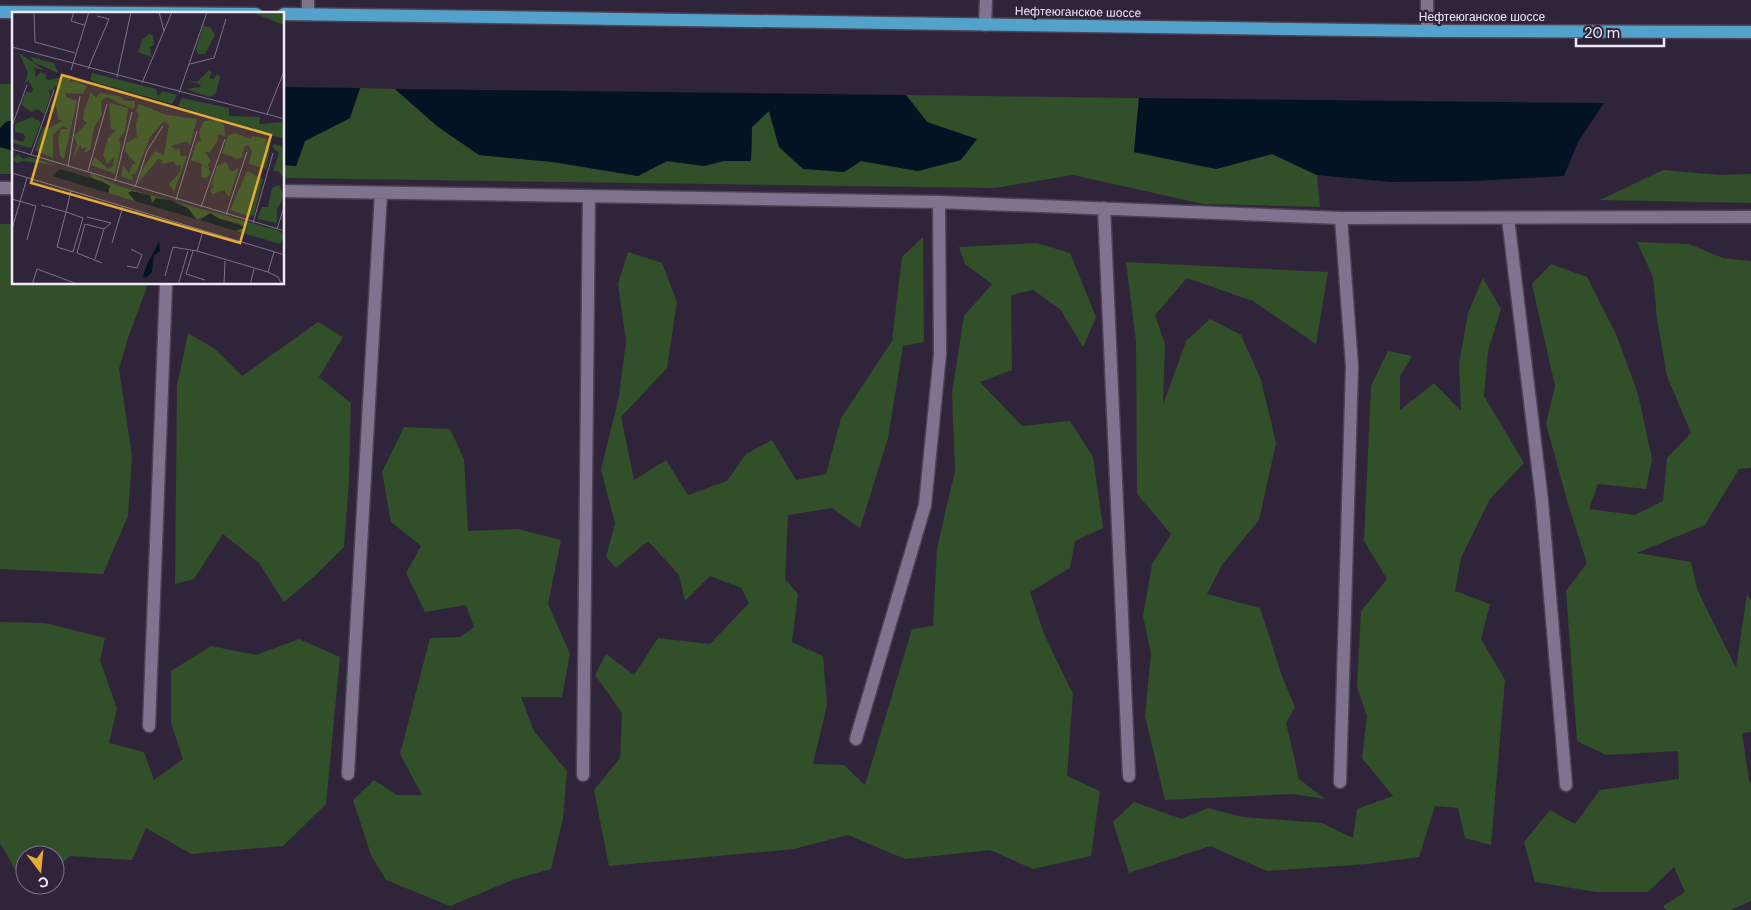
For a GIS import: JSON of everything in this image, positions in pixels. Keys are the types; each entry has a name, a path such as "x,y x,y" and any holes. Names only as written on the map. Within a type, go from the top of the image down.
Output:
{"main road":[{"name":"Нефтеюганское шоссе","path":"285,14 1427,31 1751,32"}],"lane":[{"path":"308,0 308,14"},
{"path":"985,25 986,0"},
{"path":"1427,0 1427,31"},
{"path":"285,191 939,202 1342,218 1751,217"},
{"path":"348,774 381,193"},
{"path":"583,775 590,196"},
{"path":"856,739 925,505 940,354 939,202"},
{"path":"1104,208 1129,776"},
{"path":"1340,782 1352,366 1342,218"},
{"path":"1508,218 1542,501 1566,785"},
{"path":"149,726 166,285"}],"green space":[{"path":"0,84 12,84 12,120 6,122 0,128"},
{"path":"360,88 395,89 437,126 479,155 553,162 638,176 667,161 704,166 724,161 751,161 752,127 769,111 779,147 844,172 861,161 918,171 927,122 906,95 1139,98 1134,152 1216,169 1272,154 1317,175 1320,207 1203,204 1073,175 995,188 285,178 285,165 296,166 305,141 350,118"},
{"path":"0,147 12,150 12,174 0,174"},
{"path":"1663,170 1720,175 1751,174 1751,203 1600,200"},
{"path":"0,224 12,224 12,285 148,285 119,369 132,456 128,516 103,574 0,569"},
{"path":"923,237 924,342 903,346 888,438 860,528 832,508 788,515 785,579 798,594 792,642 823,656 827,705 813,764 844,765 865,785 912,629 933,626 937,548 955,471 952,393 964,316 992,284 965,264 959,247 1037,243 1070,253 1096,317 1083,347 1060,309 1033,290 1011,295 1012,370 980,382 1022,426 1070,421 1093,457 1103,528 1075,541 1070,568 1030,592 1044,634 1073,694 1067,776 1100,791 1091,856 1033,869 990,850 905,859 848,835 794,849 609,866 594,790 620,758 622,713 595,675 606,654 634,675 658,638 710,644 749,603 741,588 710,576 685,601 679,575 648,541 616,568 606,557 615,523 601,470 619,396 626,341 618,284 628,252 662,263 677,302 667,368 621,417 634,480 666,460 688,495 727,481 746,454 772,440 796,480 826,474 841,418 892,341 902,257"},
{"path":"1637,242 1689,244 1723,258 1751,261 1751,468 1739,469 1705,525 1637,553 1691,562 1697,589 1736,668 1747,594 1751,600 1751,732 1742,733 1751,783 1751,901 1731,910 1666,910 1663,906 1685,892 1674,867 1648,892 1596,892 1535,882 1524,842 1550,810 1575,824 1600,790 1679,779 1678,751 1606,755 1577,741 1566,591 1587,563 1568,504 1546,424 1555,386 1532,284 1551,264 1587,277 1616,334 1638,394 1652,459 1646,489 1598,484 1589,509 1635,515 1663,501 1667,458 1691,433 1667,376 1657,319 1653,277"},
{"path":"1126,262 1328,272 1316,344 1253,301 1187,278 1155,315 1165,344 1163,405 1186,341 1210,319 1241,335 1261,380 1276,443 1259,520 1222,565 1207,594 1260,608 1282,676 1295,707 1286,723 1299,779 1325,799 1293,794 1165,800 1145,716 1151,653 1143,616 1152,564 1171,534 1137,494 1136,341"},
{"path":"1483,278 1501,309 1488,351 1484,396 1524,463 1490,499 1461,558 1455,591 1490,604 1481,639 1505,680 1491,845 1465,838 1458,808 1435,806 1419,857 1368,864 1267,871 1210,846 1129,873 1113,822 1134,802 1182,819 1208,808 1243,817 1322,823 1353,838 1357,809 1393,796 1362,758 1367,716 1357,687 1361,611 1387,579 1364,541 1371,386 1388,351 1412,356 1400,376 1400,410 1434,383 1461,411 1459,364 1468,313"},
{"path":"318,322 343,337 319,377 351,403 349,481 344,547 316,575 284,602 259,563 223,534 194,579 175,584 177,386 188,333 215,349 242,376"},
{"path":"404,427 450,429 464,459 468,531 518,529 561,540 548,604 570,654 562,697 521,697 534,731 567,771 563,818 551,869 515,879 450,906 386,880 371,855 353,800 374,780 397,795 422,795 400,754 430,638 460,637 474,627 466,605 425,612 406,573 421,546 391,522 382,472"},
{"path":"0,622 45,623 105,638 100,660 117,709 109,743 144,752 154,780 183,759 171,723 171,671 211,646 256,655 299,639 340,657 326,804 283,846 191,854 146,828 132,860 70,856 65,860 65,845 15,845 15,869 0,843"}],"water":[{"path":"285,87 360,88 350,118 305,141 296,166 285,165"},
{"path":"395,89 906,95 927,122 977,139 961,160 918,171 861,161 844,172 803,169 779,147 769,111 752,127 751,161 724,161 704,166 667,161 638,176 553,162 479,155 437,126"},
{"path":"1139,98 1604,103 1578,142 1564,176 1474,181 1390,182 1317,175 1272,154 1216,169 1134,152"},
{"path":"12,120 12,150 0,147 0,128 6,122"}]}
